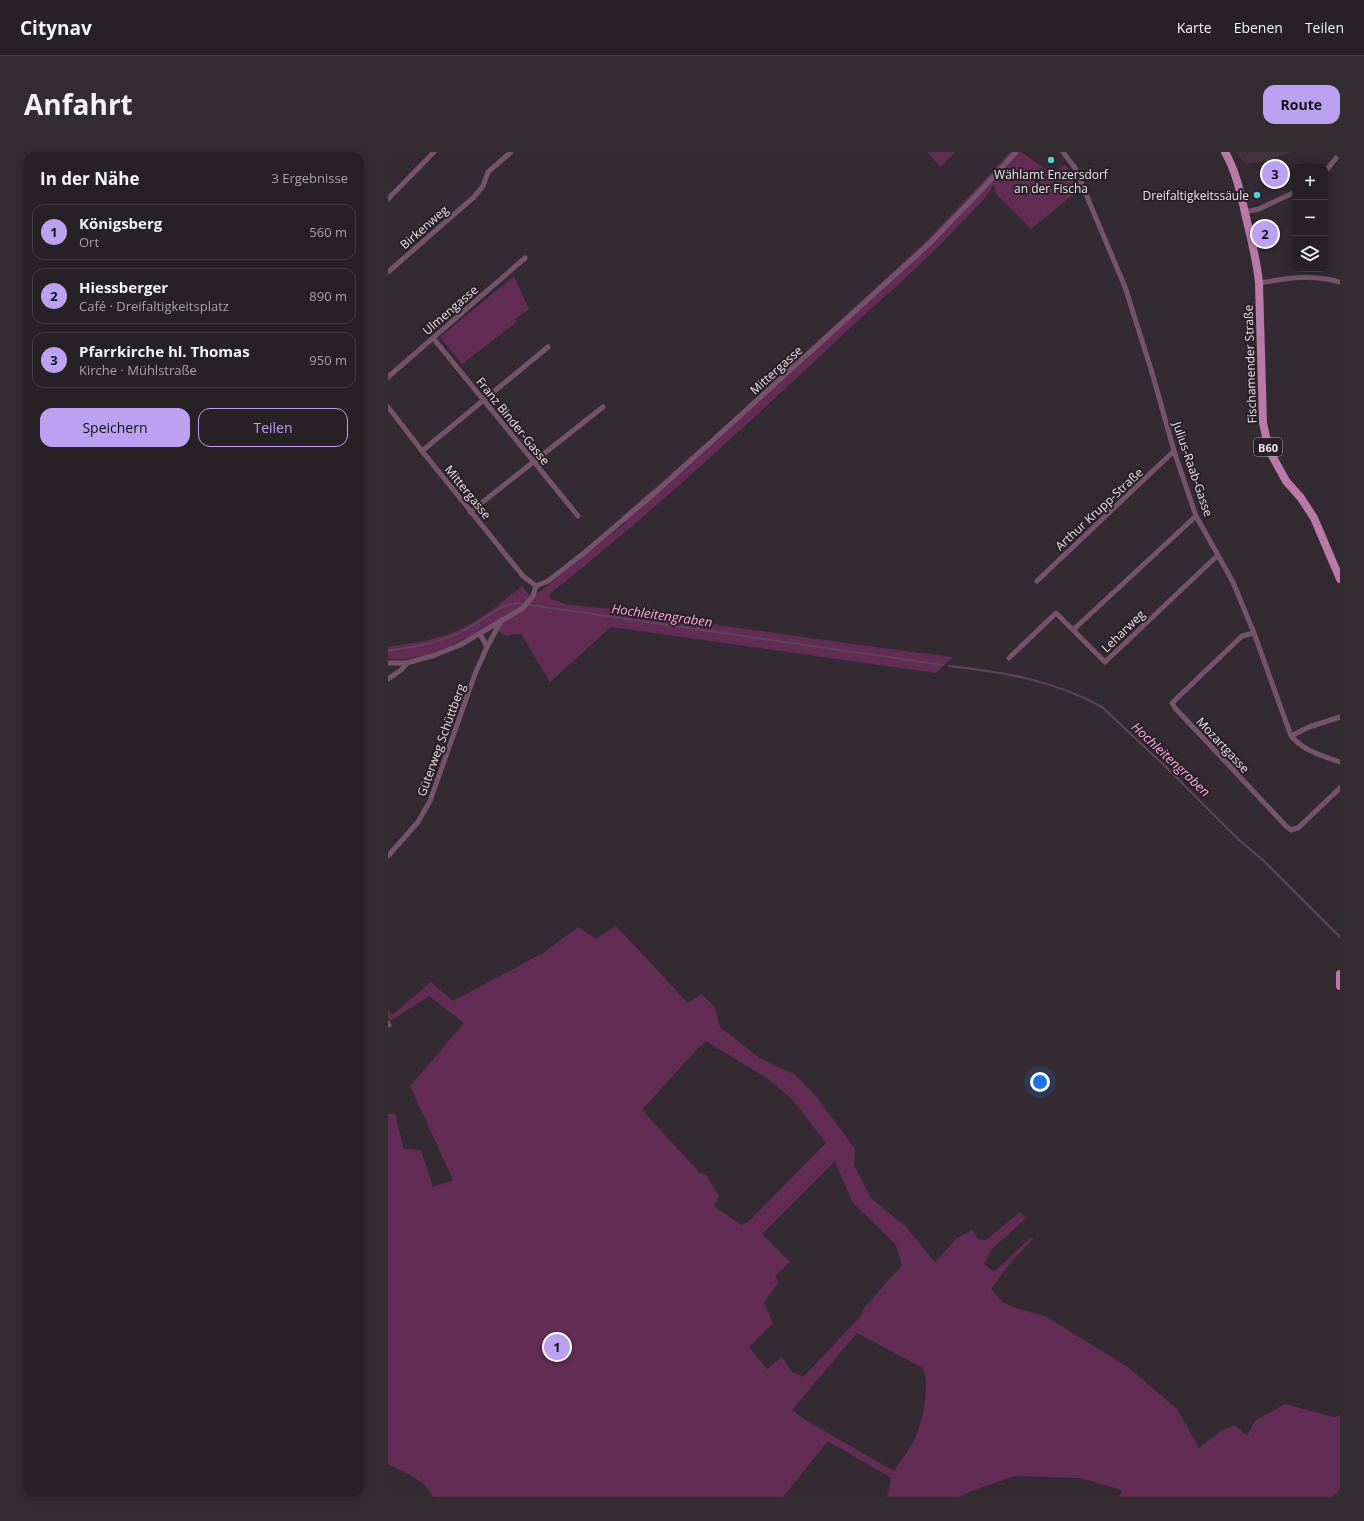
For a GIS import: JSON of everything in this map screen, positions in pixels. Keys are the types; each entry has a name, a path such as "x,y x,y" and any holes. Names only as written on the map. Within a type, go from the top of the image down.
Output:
{"main road":[{"name":"B60","path":"1225,152 1234,172 1245,212 1258,266 1259,283"},
{"name":"Fischamender Straße","path":"1259,283 1263,422 1269,450 1282,475 1301,498 1314,518 1340,579"},
{"path":"1340,974 1340,986"}],"street":[{"path":"388,198 434,152"},
{"name":"Birkenweg","path":"388,272 474,197 483,186 488,172 511,152"},
{"name":"Mittergasse","path":"388,407 470,512 523,576 536,586 542,584 554,577 584,553 658,491 930,243 1016,152"},
{"name":"Julius-Raab-Gasse","path":"1063,152 1076,168 1125,286 1151,369 1174,451 1196,516 1233,582 1254,633 1291,736 1299,745 1308,751 1340,762"},
{"path":"1328,168 1340,153"},
{"path":"1245,212 1259,209 1292,193"},
{"name":"Ulmengasse","path":"388,377 525,258"},
{"path":"1259,283 1308,276 1340,282"},
{"name":"Franz Binder-Gasse","path":"434,338 578,516"},
{"path":"422,451 548,347"},
{"path":"470,512 603,408"},
{"name":"Arthur Krupp-Straße","path":"1037,581 1174,451"},
{"path":"1073,630 1196,516"},
{"name":"Leharweg","path":"1009,658 1056,613 1105,662 1218,555"},
{"path":"388,663 407,663 460,645 523,608 529,602 536,586"},
{"name":"Güterweg Schüttberg","path":"388,856 418,822 430,801 475,674 500,622"},
{"name":"Mozartgasse","path":"1254,633 1242,636 1172,703 1286,826 1292,830 1298,828 1340,788"},
{"path":"480,634 487,647"},
{"path":"388,679 401,670 407,663"},
{"path":"1291,736 1309,727 1340,717"}],"shaded area":[{"path":"927,152 955,152 940,167"},
{"path":"1010,152 1021,152 1051,173 1065,165 1076,178 1080,189 1031,229 996,194 994,185 970,214 900,283 671,492 549,596 551,599 569,605 623,610 696,622 953,657 936,673 611,627 550,682 521,634 507,636 487,626 460,641 423,656 410,659 388,659 388,647 426,640 459,630 487,613 522,586 529,595 538,593 625,523 621,517 713,437 923,244"},
{"path":"1236,152 1292,152 1266,161 1245,164"},
{"path":"514,276 529,309 515,319 517,322 462,364 440,337"},
{"path":"616,926 688,1003 701,994 715,1007 720,1027 761,1059 794,1074 817,1097 855,1149 854,1165 871,1198 906,1227 935,1262 957,1238 972,1230 978,1239 986,1240 1020,1212 1026,1218 991,1250 984,1264 994,1272 1030,1238 1034,1238 1011,1262 991,1289 1003,1302 1018,1309 1045,1316 1128,1367 1177,1409 1199,1448 1222,1430 1235,1425 1247,1436 1255,1421 1285,1404 1334,1417 1340,1415 1340,1497 1119,1497 1122,1490 1080,1478 1015,1476 959,1497 887,1497 891,1478 828,1441 783,1497 433,1497 425,1485 414,1477 388,1464 388,1114 395,1114 404,1149 421,1150 433,1187 453,1180 410,1086 464,1023 429,996 391,1021 388,1017 388,1008 392,1015 431,982 453,1001 543,953 578,927 596,939","holes":["706,1041 768,1079 792,1099 826,1143 748,1222 741,1225 714,1206 719,1196 706,1175 700,1173 642,1110","835,1161 852,1202 896,1245 902,1265 864,1308 861,1316 803,1377 791,1371 782,1357 767,1369 749,1347 773,1323 764,1302 779,1282 775,1276 790,1262 762,1234","857,1333 923,1368 926,1385 923,1414 912,1444 894,1471 807,1421 792,1410"]}],"waterway":[{"name":"Hochleitengraben","path":"388,651 427,644 447,638 465,630 496,610 517,603 943,665"},
{"name":"Hochleitengraben","path":"949,666 1008,674 1046,684 1065,690 1102,707 1167,768 1239,840 1263,860 1340,937"}],"place":[{"name":"Wählamt Enzersdorf an der Fischa","path":"1051,160"},
{"name":"Pfarrkirche hl. Thomas","path":"1275,174"},
{"name":"Dreifaltigkeitssäule","path":"1257,195"},
{"name":"Hiessberger","path":"1265,234"},
{"name":"Königsberg","path":"557,1347"}]}
